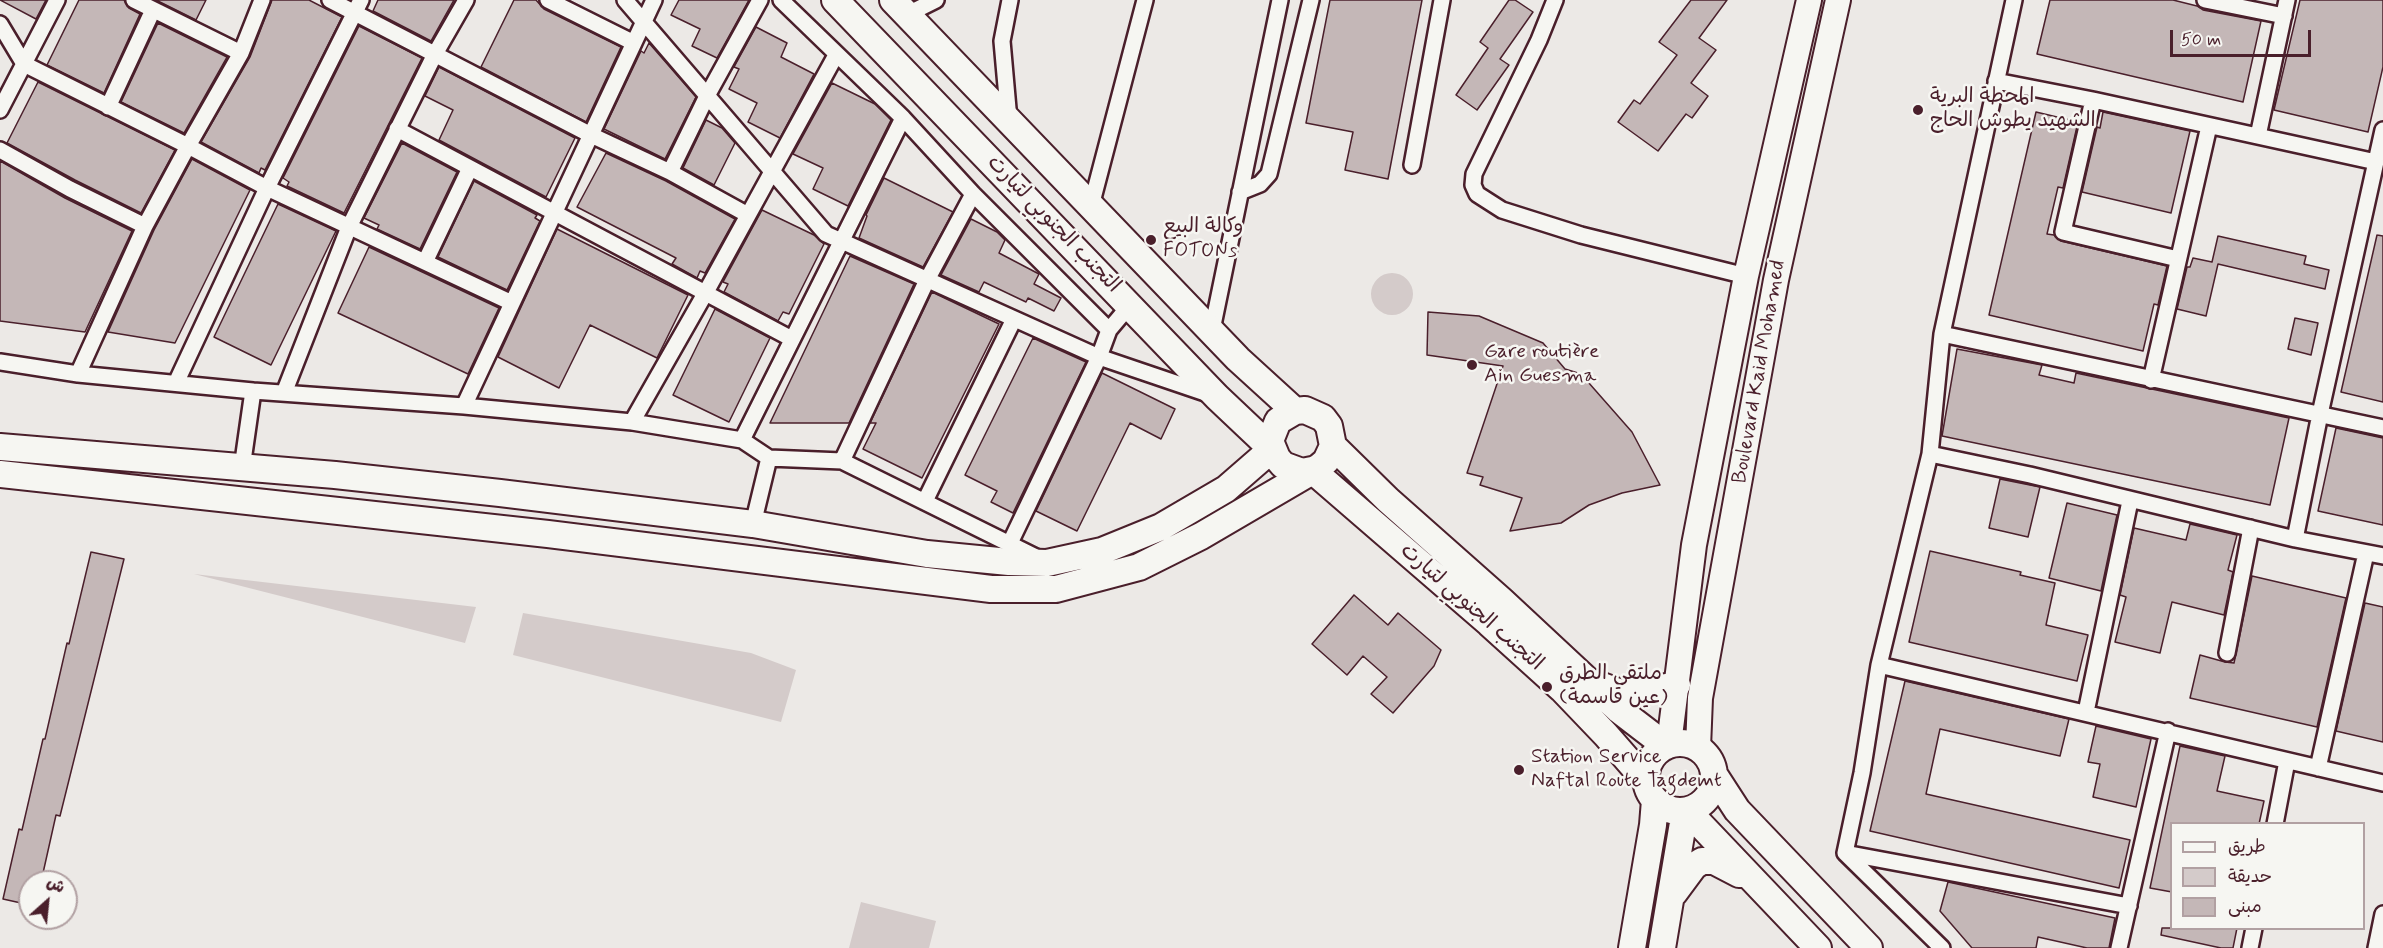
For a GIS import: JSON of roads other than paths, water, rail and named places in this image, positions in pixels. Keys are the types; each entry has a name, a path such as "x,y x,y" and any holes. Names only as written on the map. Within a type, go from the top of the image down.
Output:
{"highway":[{"name":"التجنب الجنوبي لتيارت","path":"835,0 1217,397 1272,449"},
{"name":"التجنب الجنوبي لتيارت","path":"900,7 1239,359 1295,411"},
{"path":"1312,470 1302,472 1283,465 1272,449 1270,441 1273,429 1286,415 1295,411 1305,410 1323,418 1329,426 1333,446 1388,500 1619,710 1667,745"},
{"path":"0,474 548,534 1002,589 1056,589 1140,567 1200,536 1312,470 1326,461 1333,446"},
{"path":"0,447 489,492 753,524 927,554 1009,562 1047,563 1102,551 1161,527 1226,489 1272,449"},
{"name":"التجنب الجنوبي لتيارت","path":"1312,470 1562,689 1606,735 1651,790"},
{"path":"1588,680 1618,692 1634,693 1677,685"},
{"path":"1632,948 1653,825 1649,764 1659,750 1667,745 1684,743 1698,748 1710,759 1715,776 1737,810 1869,948"},
{"path":"1651,790 1664,807 1687,810 1705,800 1714,785 1715,776"},
{"path":"1687,810 1818,948"},
{"path":"1662,948 1687,810"},
{"path":"1670,898 1694,866 1705,860 1714,861 1753,881"}],"main road":[{"name":"Boulevard Kaid Mohamed","path":"1667,745 1677,685 1694,545 1746,276 1809,0"},
{"name":"Boulevard Kaid Mohamed","path":"1698,748 1700,698 1774,291 1838,0"}],"street":[{"path":"0,110 57,0"},
{"path":"134,0 242,53"},
{"path":"78,374 145,226 242,53 262,0"},
{"path":"330,0 358,7 435,54 591,135 670,172 748,215"},
{"path":"284,393 349,227 435,54 466,0"},
{"path":"548,0 634,43"},
{"path":"625,0 826,234 1099,357 1217,397"},
{"path":"464,406 654,0"},
{"path":"670,172 707,96 760,0"},
{"path":"781,0 903,118 973,194 1109,330"},
{"path":"900,7 936,0"},
{"path":"1010,0 1002,41 1010,123"},
{"path":"1091,206 1145,0"},
{"path":"1212,330 1280,0"},
{"path":"1240,192 1260,184 1269,174 1311,0"},
{"path":"1412,165 1442,0"},
{"path":"1555,0 1539,40 1474,174 1473,184 1476,194 1502,210 1581,235 1746,276"},
{"path":"1845,853 1862,772 1879,665 1930,454 1942,334 2014,0"},
{"path":"2205,0 2284,16"},
{"path":"2258,136 2287,0"},
{"path":"176,383 267,188 358,7"},
{"path":"108,107 153,9"},
{"path":"0,24 24,63 267,188 512,303"},
{"path":"632,423 836,55"},
{"path":"1996,81 2376,162"},
{"path":"2093,100 2063,232 2178,259"},
{"path":"742,440 903,118"},
{"path":"2151,380 2209,126"},
{"path":"398,129 792,339"},
{"path":"2295,538 2383,130"},
{"path":"0,150 70,189 145,226"},
{"path":"425,262 470,168"},
{"path":"842,461 927,279 973,194"},
{"path":"1010,543 1099,357 1109,330 1130,305"},
{"path":"925,501 1014,319"},
{"path":"1942,334 2383,428"},
{"path":"0,362 78,374 253,392 464,406 632,423 742,440 769,458 842,461 1047,563"},
{"path":"242,468 253,392"},
{"path":"1930,454 2030,475 2130,501 2383,556"},
{"path":"753,524 769,458"},
{"path":"2086,712 2130,501"},
{"path":"2227,653 2251,528"},
{"path":"2318,768 2366,553"},
{"path":"1879,665 2383,783"},
{"path":"2119,948 2168,731"},
{"path":"2275,822 2287,761"},
{"path":"1845,853 2129,906"},
{"path":"1845,853 1942,948"},
{"path":"2376,948 2383,914"},
{"path":"2250,948 2254,930"}],"place":[{"name":"المحطة البرية الشهيد يطوش الحاج","path":"1918,110"},
{"name":"وكالة البيع FOTONs","path":"1151,240"},
{"name":"Gare routière Ain Guesma","path":"1472,365"},
{"name":"ملتقى الطرق (عين قاسمة)","path":"1547,687"},
{"name":"Station Service Naftal Route Tagdemt","path":"1519,770"}]}
